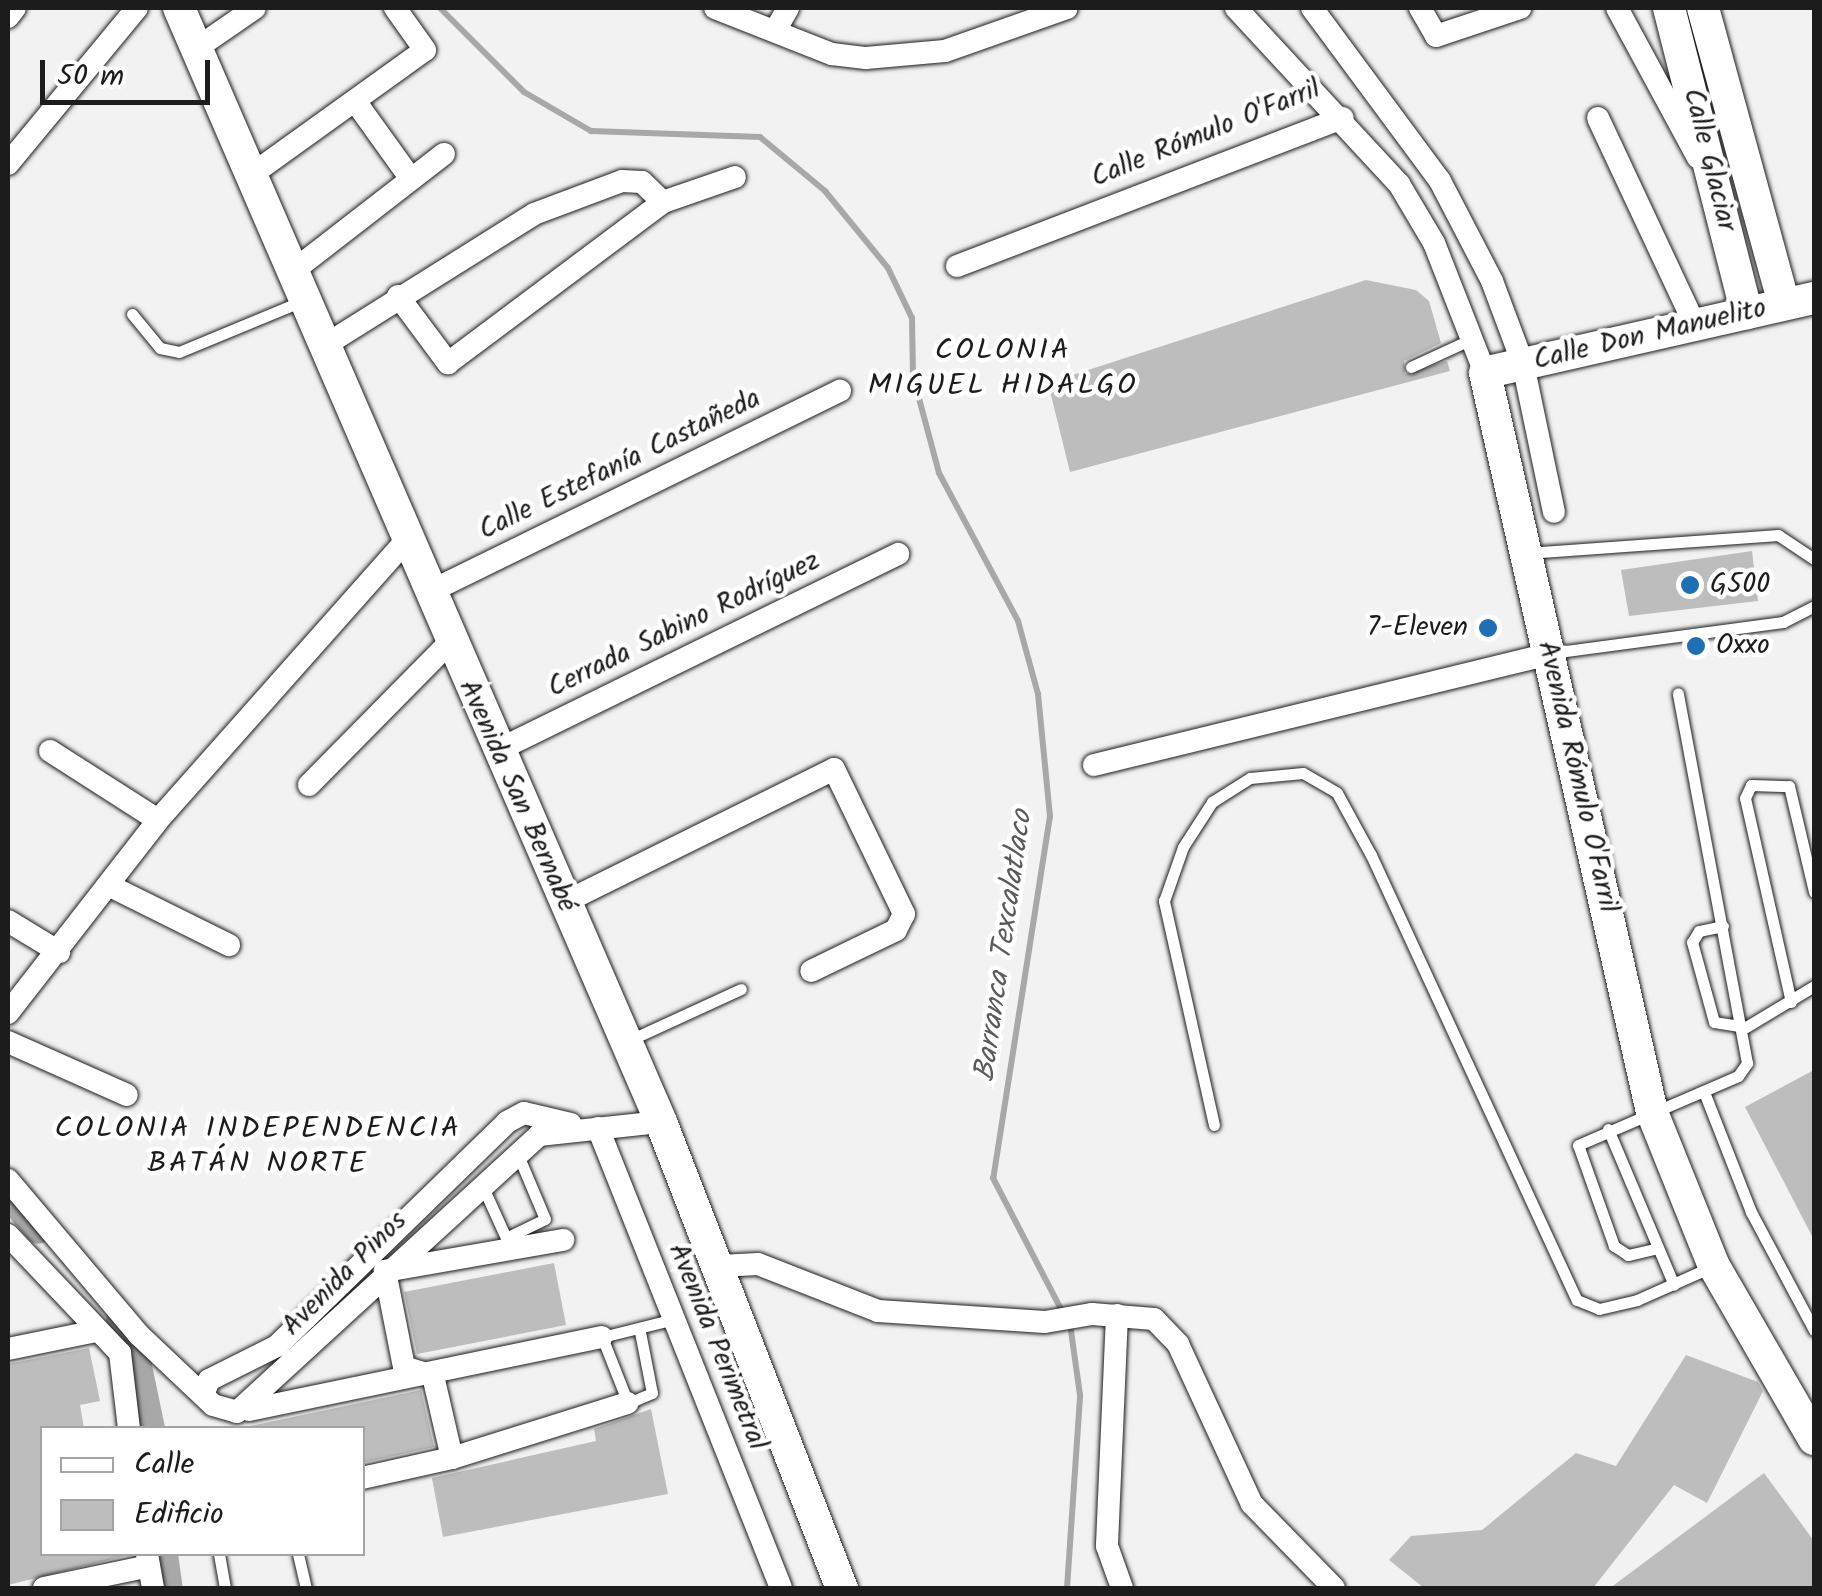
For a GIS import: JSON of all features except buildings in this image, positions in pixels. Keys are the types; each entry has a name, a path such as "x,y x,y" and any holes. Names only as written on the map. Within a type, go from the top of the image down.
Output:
{"street":[{"path":"8,16 15,8"},
{"path":"8,164 136,8"},
{"name":"Avenida San Bernabé","path":"180,8 326,344 427,594 661,1122 842,1588"},
{"path":"197,48 255,8"},
{"path":"251,175 424,50 395,8"},
{"path":"714,8 832,54 883,57 945,51 1056,9"},
{"path":"776,30 788,8"},
{"name":"Calle Rómulo O'Farril","path":"957,266 1343,118 1236,8"},
{"path":"1312,8 1440,181 1523,364 1554,512"},
{"path":"1420,8 1436,36 1520,8"},
{"path":"1617,8 1710,178"},
{"name":"Calle Glaciar","path":"1669,8 1747,313"},
{"name":"Calle Glaciar","path":"1702,8 1805,302"},
{"path":"355,101 411,179"},
{"name":"Avenida Rómulo O'Farril","path":"1343,118 1399,184 1434,242 1474,338 1527,553 1652,1112 1714,1266 1814,1439"},
{"path":"1598,118 1695,324"},
{"path":"300,285 411,179 444,154"},
{"path":"398,296 442,362 454,361 663,202 736,177"},
{"path":"326,344 483,241 593,189 642,182 663,202"},
{"name":"Calle Don Manuelito","path":"1485,374 1805,302"},
{"name":"Calle Estefanía Castañeda","path":"427,594 840,391"},
{"path":"8,1013 158,820 406,540"},
{"name":"Cerrada Sabino Rodríguez","path":"496,751 898,554"},
{"path":"309,785 449,643"},
{"path":"1094,765 1548,654"},
{"path":"50,751 158,820"},
{"path":"565,902 834,770 904,914 896,930 811,972"},
{"path":"110,886 229,945"},
{"path":"8,920 59,952"},
{"path":"8,1042 127,1094"},
{"name":"Avenida Pinos","path":"215,1411 209,1380 277,1346 507,1122 545,1114 587,1127"},
{"name":"Avenida Pinos","path":"245,1410 385,1272 518,1152 549,1130 661,1122"},
{"name":"Avenida Perimetral","path":"587,1127 674,1319 781,1588"},
{"path":"8,1180 138,1334 215,1411 245,1410 433,1376 602,1338"},
{"path":"8,1235 18,1262 120,1353 129,1426"},
{"path":"433,1376 404,1367 385,1272 564,1240"},
{"path":"720,1266 758,1264 878,1311 1045,1322 1092,1314 1117,1315 1167,1327 1252,1504 1334,1588"},
{"path":"1117,1315 1107,1546 1122,1588"},
{"path":"8,1349 96,1330"},
{"path":"433,1376 452,1458"},
{"path":"365,1477 452,1458 628,1402"},
{"path":"44,1588 150,1569"}],"lane":[{"path":"132,314 160,348 179,352 300,285"},
{"path":"1411,368 1474,338"},
{"path":"1527,553 1778,536 1814,559"},
{"path":"1548,654 1783,622 1814,606"},
{"path":"1654,1248 1628,1255 1614,1246 1578,1145 1608,1129 1704,1092 1744,1069 1746,1027 1722,926 1678,693"},
{"path":"1214,1124 1164,901 1183,847 1212,802 1250,778 1303,773 1336,793 1372,855 1577,1300 1600,1309 1674,1286 1714,1266"},
{"path":"1791,1002 1745,798 1751,785 1789,786 1814,892"},
{"path":"1722,926 1693,934 1709,1018 1746,1027 1814,986"},
{"path":"626,1042 741,989"},
{"path":"1704,1092 1751,1212 1814,1330"},
{"path":"1608,1129 1654,1248 1674,1286"},
{"path":"482,1185 506,1238 545,1219 518,1152"},
{"path":"640,1332 652,1393 628,1402 602,1338 640,1332 674,1319"},
{"path":"219,1556 224,1588"},
{"path":"298,1556 306,1588"}],"waterway":[{"name":"Barranca Texcalatlaco","path":"440,8 524,92 591,131 760,137 825,191 888,268 912,318 913,376 939,473 1018,621 1038,694 1050,816 993,1178 1063,1313"},
{"path":"8,1197 38,1231"},
{"path":"118,1320 133,1337 152,1426"},
{"name":"Barranca Texcalatlaco","path":"1067,1588 1080,1395 1070,1324"},
{"path":"165,1556 170,1588"}],"place":[{"name":"G500","path":"1690,585"},
{"name":"7-Eleven","path":"1488,628"},
{"name":"Oxxo","path":"1696,646"}],"district":[{"name":"COLONIA MIGUEL HIDALGO","path":"1003,368"},
{"name":"COLONIA INDEPENDENCIA BATÁN NORTE","path":"258,1146"}]}
